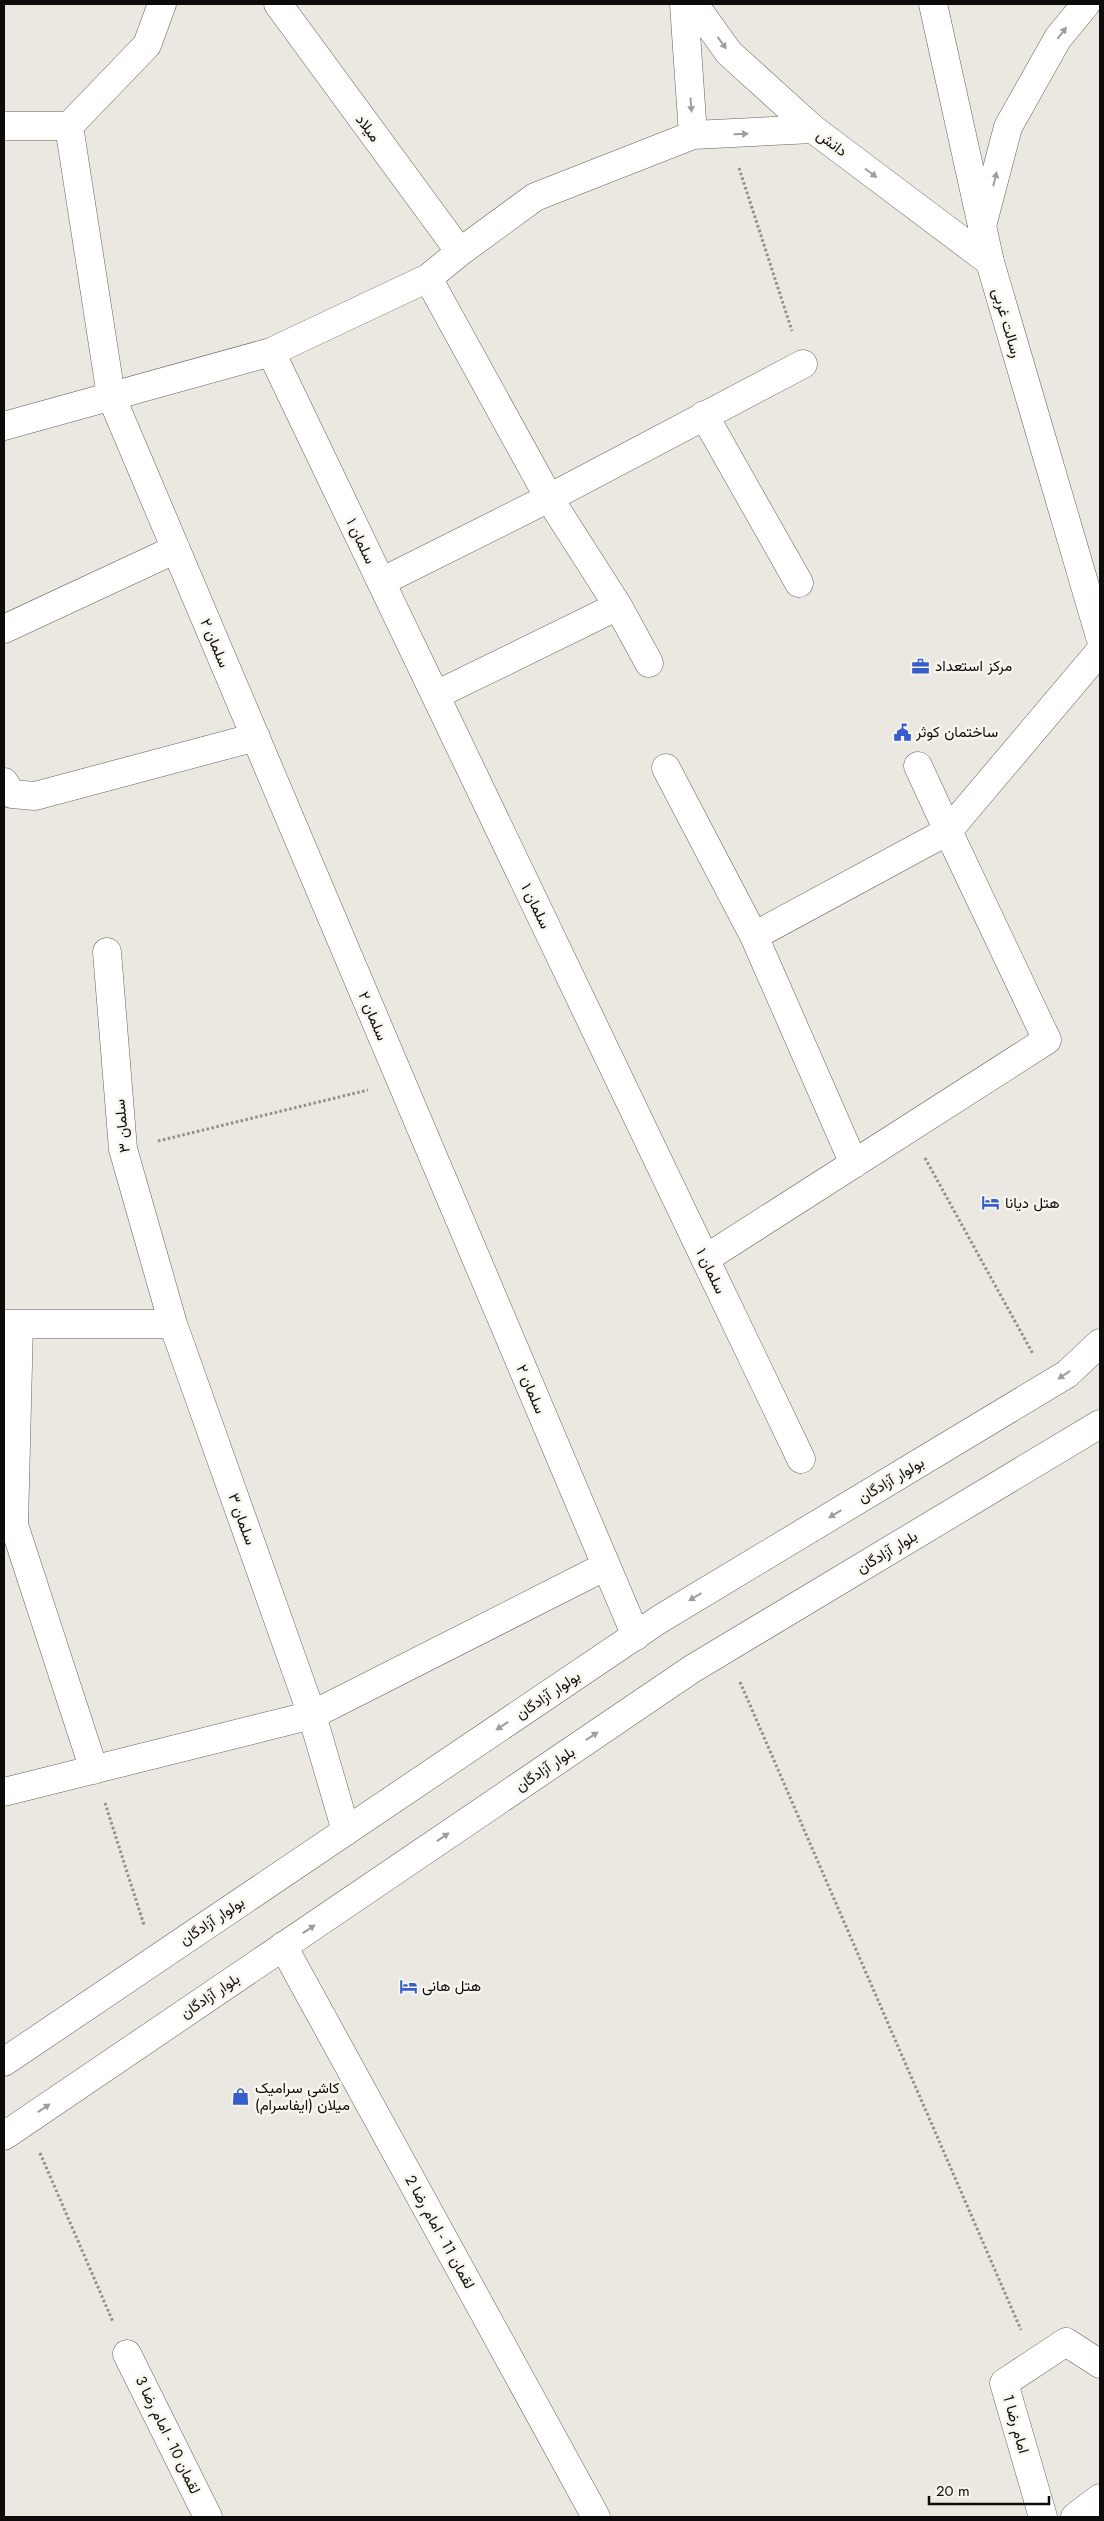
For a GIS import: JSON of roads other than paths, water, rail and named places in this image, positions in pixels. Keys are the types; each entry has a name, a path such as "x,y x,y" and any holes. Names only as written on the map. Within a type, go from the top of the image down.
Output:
{"street":[{"path":"4,126 69,126 146,46 162,4"},
{"name":"میلاد","path":"278,4 460,252"},
{"path":"684,4 692,135"},
{"name":"دانش","path":"694,4 729,53 813,129 990,262"},
{"name":"رسالت غربی","path":"933,4 990,262 1100,637"},
{"path":"982,226 1008,127 1058,38 1086,4"},
{"name":"سلمان ۲","path":"69,126 111,396 636,1636"},
{"path":"4,426 271,352 428,278 535,197 692,135 813,129"},
{"path":"428,278 549,498 618,606 650,663"},
{"name":"سلمان ۱","path":"271,352 801,1459"},
{"path":"381,582 549,498 803,364"},
{"path":"704,415 799,583"},
{"path":"4,629 176,549"},
{"path":"436,695 618,606"},
{"path":"754,936 948,831 1100,651"},
{"path":"4,782 12,794 35,796 256,737"},
{"path":"705,1259 1047,1040 918,766"},
{"path":"666,768 754,936 854,1164"},
{"name":"سلمان ۳","path":"107,952 123,1149 173,1324 312,1715 346,1831"},
{"path":"94,1770 14,1525 11,1324 173,1324"},
{"name":"بولوار آزادگان","path":"4,2062 660,1619 1067,1374 1100,1344"},
{"name":"بلوار آزادگان","path":"4,2136 692,1669 1100,1424"},
{"path":"4,1792 312,1715 606,1566"},
{"name":"لقمان 11 - امام رضا 2","path":"284,1946 596,2517"},
{"name":"امام رضا 1","path":"1044,2517 1004,2383 1066,2342 1100,2364"},
{"name":"لقمان 10 - امام رضا 3","path":"127,2354 208,2517"},
{"path":"1075,2517 1100,2498"}],"place":[{"name":"مرکز استعداد","path":"921,666"},
{"name":"ساختمان کوثر","path":"902,732"},
{"name":"هتل دیانا","path":"991,1203"},
{"name":"هتل هانی","path":"408,1986"},
{"name":"کاشی سرامیک میلان (ایفاسرام)","path":"241,2097"}]}
